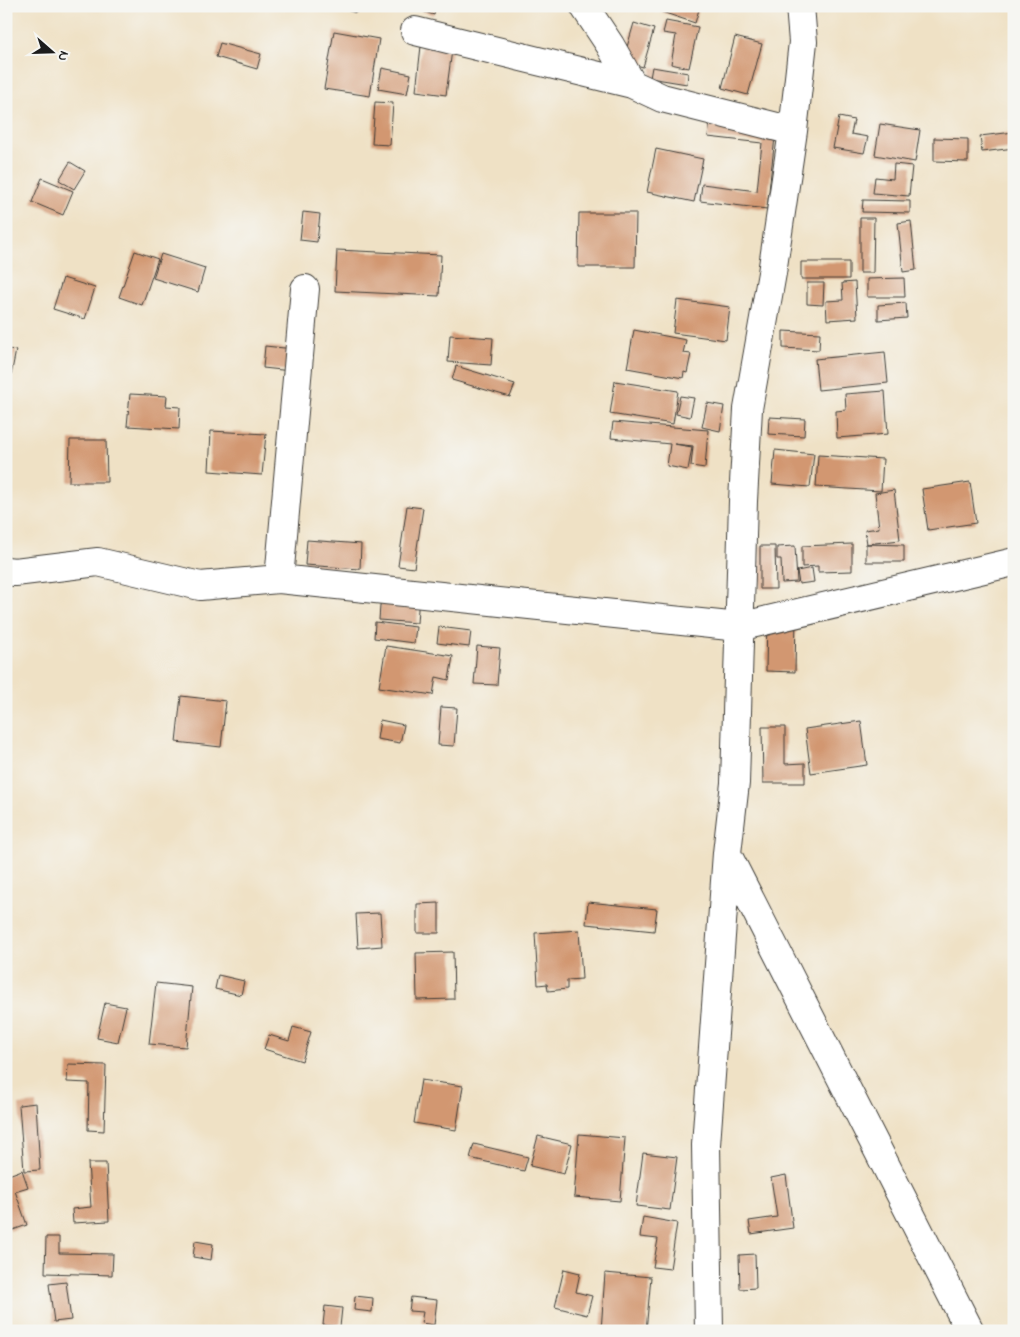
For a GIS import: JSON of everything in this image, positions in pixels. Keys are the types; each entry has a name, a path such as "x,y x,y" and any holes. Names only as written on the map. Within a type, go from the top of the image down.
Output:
{"street":[{"path":"584,6 610,45 632,84"},
{"path":"708,1331 706,1145 726,853 735,782 748,409 772,272 793,131 803,42 800,6"},
{"path":"415,31 632,84 662,98 793,131"},
{"path":"279,579 306,289"},
{"path":"6,571 15,572 98,562 200,586 279,579 739,627 1014,562"},
{"path":"726,853 970,1331"}],"building":[{"path":"333,6 358,6 356,13"},
{"path":"423,6 436,6 434,15 422,11"},
{"path":"664,6 700,6 695,23 662,12"},
{"path":"749,6 782,6 782,11 749,9"},
{"path":"666,21 698,27 689,68 671,64 676,35 663,33"},
{"path":"634,23 654,29 643,67 623,61"},
{"path":"334,31 379,39 370,96 324,89"},
{"path":"735,37 762,44 748,95 722,88"},
{"path":"220,43 261,54 257,69 216,57"},
{"path":"421,46 452,50 446,95 416,91"},
{"path":"652,67 688,73 687,84 650,78"},
{"path":"382,68 411,74 407,94 378,89"},
{"path":"375,102 393,103 390,145 372,144"},
{"path":"711,112 777,119 767,209 700,201 702,184 757,191 762,143 708,137"},
{"path":"839,117 854,120 851,134 868,137 864,153 833,148"},
{"path":"880,124 920,130 915,162 875,155"},
{"path":"1014,132 1014,148 982,152 980,136"},
{"path":"934,138 968,139 968,162 934,161"},
{"path":"656,149 703,159 694,202 647,192"},
{"path":"70,162 85,171 74,189 59,180"},
{"path":"894,164 912,166 909,196 873,193 875,177 893,179"},
{"path":"42,178 73,191 63,215 32,202"},
{"path":"863,200 910,201 910,213 862,212"},
{"path":"303,212 320,214 317,242 300,240"},
{"path":"579,213 636,213 635,267 578,267"},
{"path":"860,218 874,218 873,273 860,273"},
{"path":"911,221 916,270 903,272 898,223"},
{"path":"337,250 441,255 439,296 335,291"},
{"path":"135,251 158,259 142,305 119,297"},
{"path":"161,254 205,268 198,292 153,278"},
{"path":"801,262 849,262 849,279 801,279"},
{"path":"63,278 95,288 85,319 53,309"},
{"path":"904,278 905,297 867,297 867,279"},
{"path":"855,282 857,318 827,320 826,301 843,300 842,283"},
{"path":"807,283 824,283 823,305 807,304"},
{"path":"677,300 730,307 726,340 673,333"},
{"path":"906,303 907,318 878,320 878,305"},
{"path":"634,330 686,340 683,353 691,354 687,373 684,372 683,378 627,368"},
{"path":"783,331 820,333 819,350 783,348"},
{"path":"450,335 493,338 491,365 448,362"},
{"path":"265,346 294,349 291,371 263,368"},
{"path":"6,349 16,350 8,391 6,391"},
{"path":"885,352 888,383 818,390 815,359"},
{"path":"456,366 515,384 510,397 452,380"},
{"path":"615,381 678,391 673,424 610,414"},
{"path":"885,391 888,434 837,438 836,411 846,410 845,394"},
{"path":"130,394 167,396 166,406 180,407 179,429 127,426"},
{"path":"680,396 694,398 690,417 676,414"},
{"path":"707,403 724,406 720,431 702,427"},
{"path":"769,417 805,419 804,436 768,434"},
{"path":"613,422 708,430 705,468 691,466 693,446 674,444 692,447 688,470 667,466 670,444 611,438"},
{"path":"211,431 266,434 262,475 209,471"},
{"path":"70,440 106,440 107,482 69,482"},
{"path":"775,450 814,454 810,487 772,484"},
{"path":"818,455 883,459 881,491 816,487"},
{"path":"970,482 976,523 928,530 922,489"},
{"path":"894,490 900,540 867,544 865,530 879,528 875,493"},
{"path":"407,506 423,508 414,568 398,566"},
{"path":"307,540 361,544 360,569 305,565"},
{"path":"852,544 852,571 818,572 818,566 802,567 802,546"},
{"path":"866,544 904,545 904,562 866,562"},
{"path":"760,546 775,546 776,589 760,589"},
{"path":"795,546 797,582 782,583 781,559 777,559 777,547"},
{"path":"812,568 814,582 799,584 797,571"},
{"path":"381,592 419,595 417,623 379,620"},
{"path":"767,615 796,616 795,672 766,671"},
{"path":"375,622 416,627 414,643 374,638"},
{"path":"439,627 471,631 469,647 437,643"},
{"path":"386,646 453,656 449,680 436,677 433,695 379,687"},
{"path":"477,646 500,648 497,685 474,684"},
{"path":"181,696 226,701 221,747 176,742"},
{"path":"441,707 457,708 454,746 438,745"},
{"path":"380,720 404,725 400,743 377,739"},
{"path":"861,721 867,765 811,773 805,729"},
{"path":"762,727 785,727 785,764 805,763 805,783 763,783"},
{"path":"588,902 657,909 654,931 586,924"},
{"path":"439,903 439,933 417,933 417,904"},
{"path":"380,913 382,946 358,948 356,914"},
{"path":"579,930 582,979 567,980 567,989 548,991 547,984 538,985 535,933"},
{"path":"453,952 454,999 417,1000 416,953"},
{"path":"218,975 244,981 241,995 215,989"},
{"path":"156,983 192,987 186,1047 149,1044"},
{"path":"105,1003 126,1007 118,1042 97,1038"},
{"path":"293,1027 311,1032 302,1061 264,1049 269,1035 289,1041"},
{"path":"68,1064 106,1065 104,1131 88,1130 89,1083 67,1082"},
{"path":"421,1080 463,1086 456,1130 414,1123"},
{"path":"36,1103 40,1170 24,1171 19,1105"},
{"path":"579,1134 625,1138 620,1201 574,1197"},
{"path":"538,1136 572,1144 564,1174 530,1166"},
{"path":"474,1144 528,1157 524,1171 470,1158"},
{"path":"643,1153 677,1157 670,1210 636,1206"},
{"path":"88,1163 106,1163 109,1221 73,1223 72,1209 91,1207"},
{"path":"22,1170 28,1187 15,1191 27,1225 10,1231 6,1218 6,1176"},
{"path":"786,1175 793,1228 751,1234 749,1221 777,1217 771,1178"},
{"path":"643,1217 677,1223 670,1269 653,1267 658,1239 640,1237"},
{"path":"46,1237 59,1237 59,1253 113,1254 112,1275 45,1273"},
{"path":"195,1241 213,1244 211,1260 193,1257"},
{"path":"755,1254 756,1288 740,1289 739,1255"},
{"path":"564,1269 580,1273 576,1292 592,1296 587,1315 555,1307"},
{"path":"605,1273 651,1277 646,1331 601,1331"},
{"path":"66,1282 71,1320 54,1322 49,1284"},
{"path":"355,1296 373,1298 372,1312 354,1310"},
{"path":"411,1297 437,1300 434,1325 421,1323 423,1312 409,1311"},
{"path":"325,1306 342,1308 340,1327 323,1325"}]}
